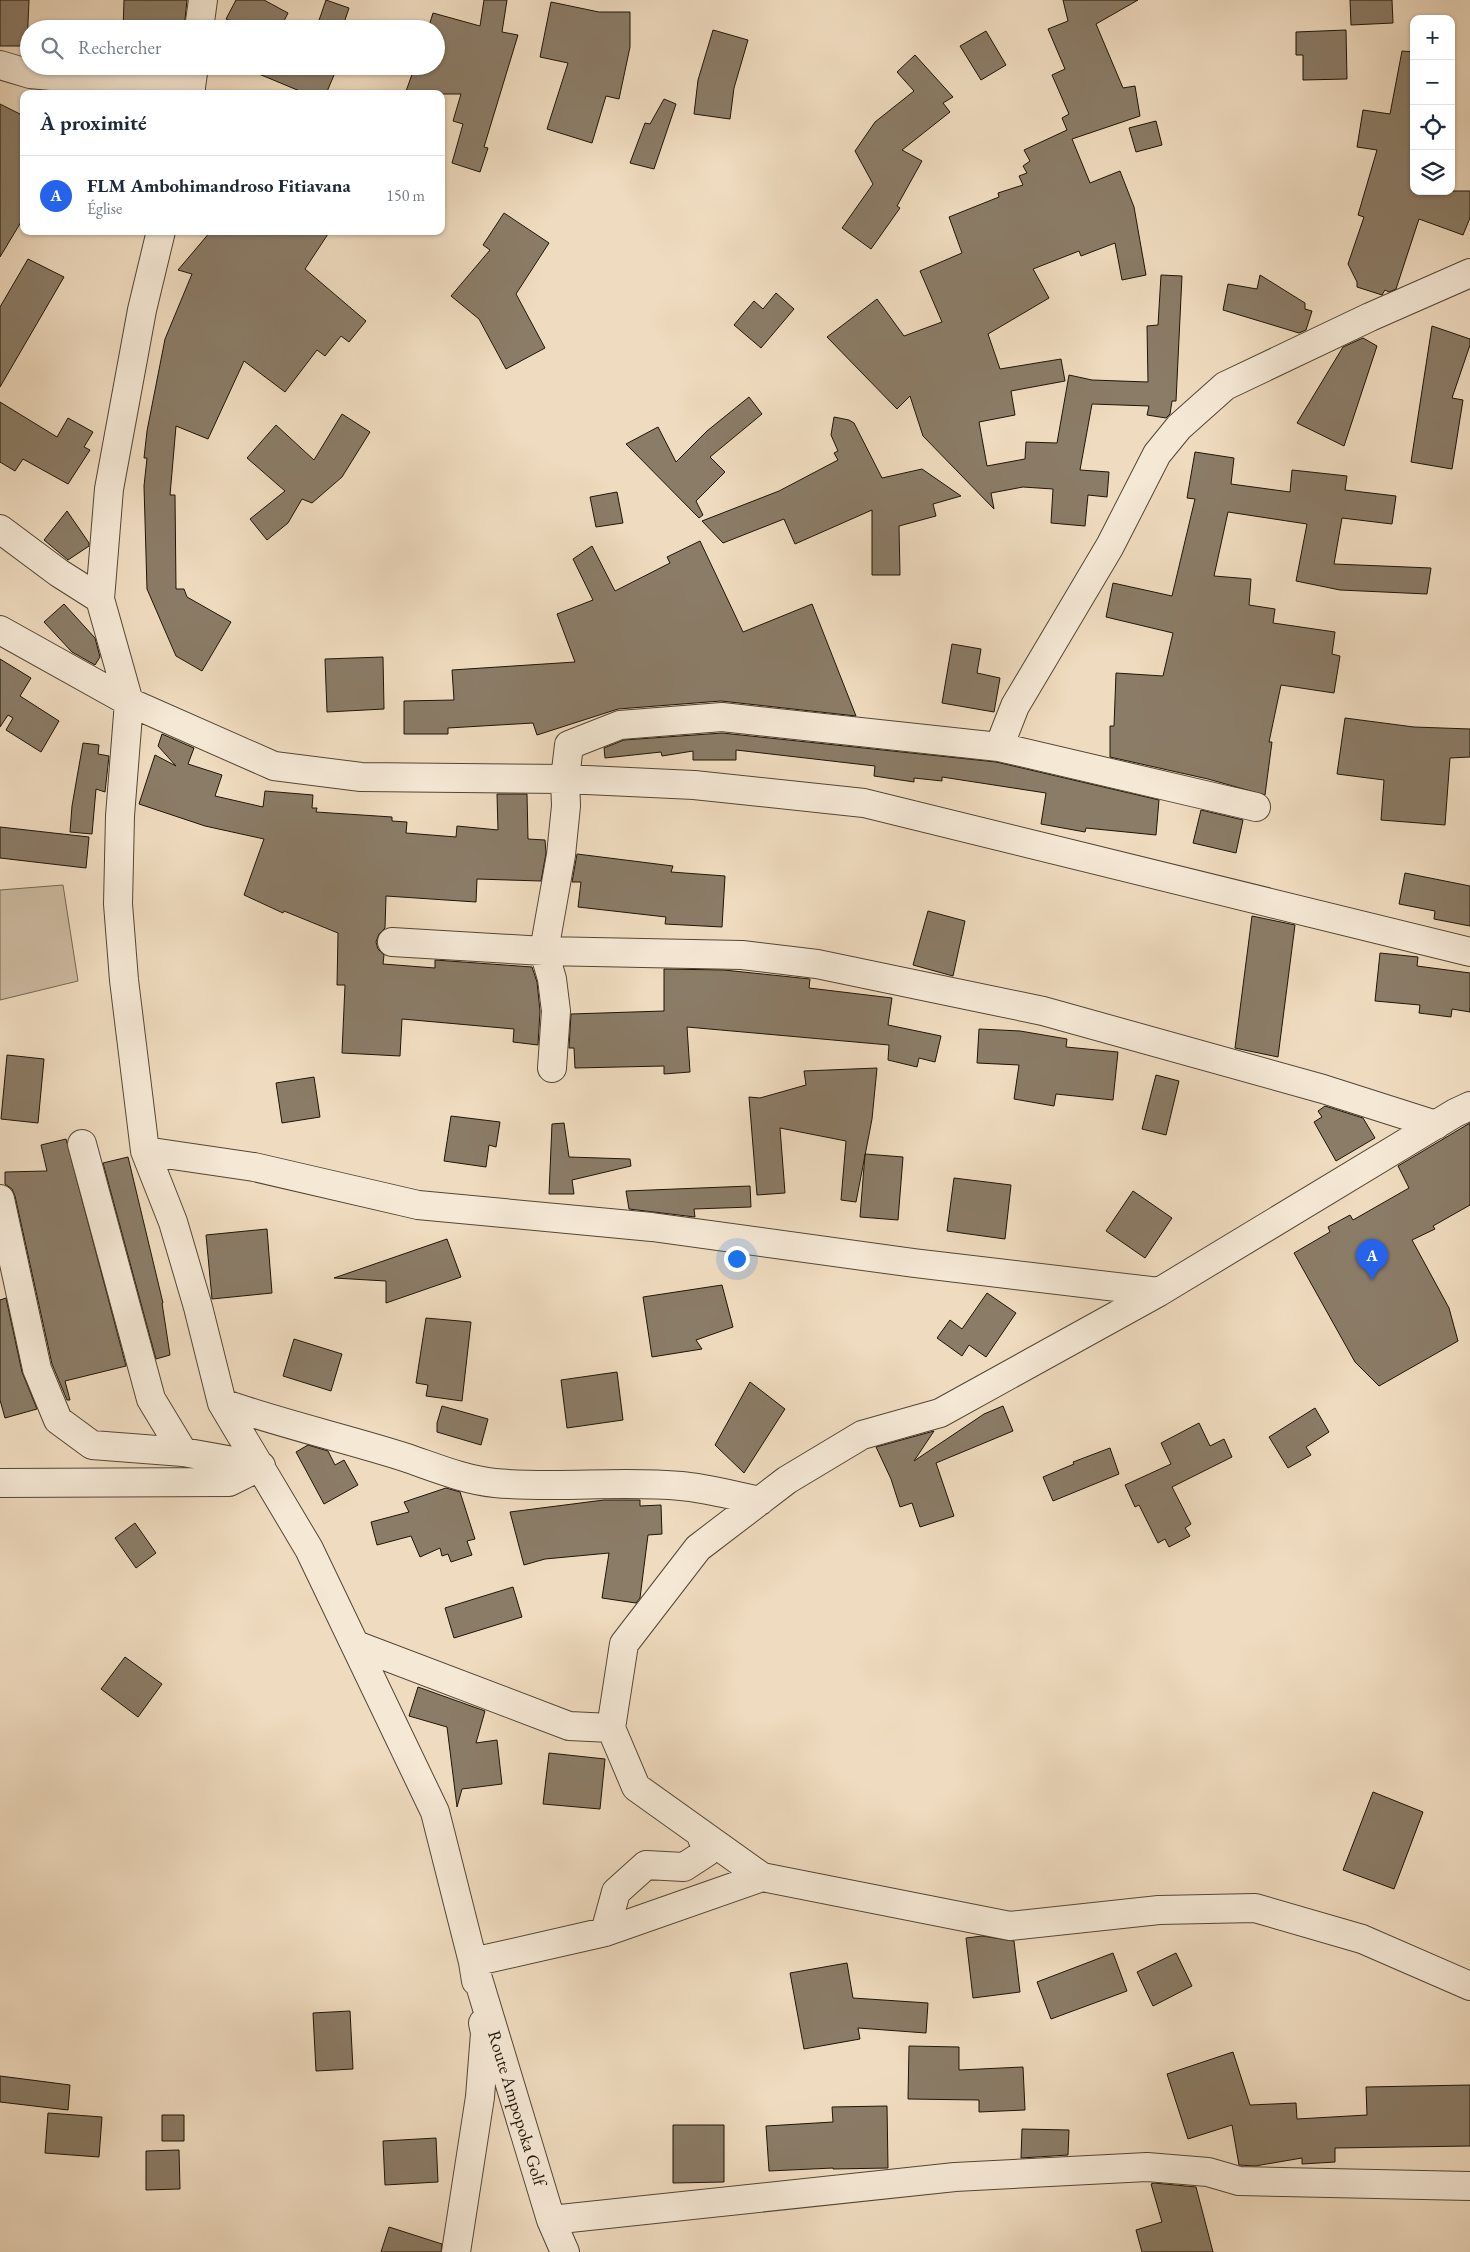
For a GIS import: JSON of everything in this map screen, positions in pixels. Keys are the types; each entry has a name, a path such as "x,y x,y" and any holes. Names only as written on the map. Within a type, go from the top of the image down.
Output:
{"street":[{"path":"200,20 203,0"},
{"path":"0,64 20,71"},
{"path":"48,75 191,83"},
{"path":"160,235 142,310 109,489 100,599 129,702 120,816 118,904 124,980 145,1152 173,1222 198,1307 222,1403 309,1549 356,1644 434,1812 473,1962 605,1932 762,1877"},
{"path":"999,747 1014,706 1110,546 1157,454 1179,427 1225,386 1370,317 1470,273"},
{"path":"0,530 59,573 100,599"},
{"path":"0,630 129,702 274,766 360,777 565,779 694,785 864,803 1470,952"},
{"path":"552,1068 556,1011 552,979 544,950 561,855 566,806 565,779 569,746 620,726 722,717 999,747 1256,807"},
{"path":"392,942 544,950 742,956 817,964 1052,1013 1323,1089 1436,1125"},
{"path":"1470,1106 1159,1292 940,1413 862,1436 787,1480 698,1548 624,1644 611,1728 636,1787 762,1877 1010,1926 1159,1910 1254,1908 1362,1938 1470,1986"},
{"path":"82,1144 151,1399 183,1452"},
{"path":"145,1152 254,1167 418,1205 652,1226 914,1263 1159,1292"},
{"path":"0,1199 37,1369 58,1420 92,1445 183,1452 261,1466"},
{"path":"222,1403 322,1435 404,1457 449,1473 493,1483 543,1486 595,1483 682,1486 760,1501"},
{"path":"0,1483 229,1482 261,1466"},
{"path":"356,1644 569,1726 611,1728"},
{"path":"605,1932 616,1892 646,1865 684,1867 707,1852 701,1835"},
{"name":"Route Ampopoka Golf","path":"473,1962 551,2220 565,2252"},
{"name":"Route Ampopoka Golf","path":"456,2252 480,2097 485,2033 473,1962"},
{"path":"551,2220 955,2177 1147,2167 1208,2172 1239,2181 1468,2187"}],"shaded area":[{"path":"63,885 78,981 0,1000 0,890"}],"building":[{"path":"0,0 29,0 28,20 20,20 20,46 0,46"},
{"path":"124,0 187,0 185,20 123,20"},
{"path":"236,0 264,0 288,13 284,20 226,19"},
{"path":"326,0 349,8 345,20 319,20"},
{"path":"484,0 507,0 502,32 518,35 484,147 488,148 480,172 452,163 463,124 453,121 461,94 445,94 445,90 406,90 412,75 445,75 445,20 431,20 433,13 480,26"},
{"path":"1063,0 1138,0 1096,24 1123,88 1135,86 1140,116 1072,139 1090,183 1120,171 1134,207 1146,275 1122,280 1115,243 1081,256 1079,251 1033,269 1049,298 988,334 1000,369 1061,359 1065,381 1011,391 1015,415 979,422 987,466 1025,459 1026,442 1057,443 1069,375 1092,380 1148,382 1147,326 1158,325 1161,275 1182,276 1176,401 1172,401 1170,414 1166,418 1147,415 1149,406 1092,404 1080,470 1109,472 1107,497 1088,495 1085,526 1051,523 1053,489 1023,487 991,493 994,509 923,436 910,396 897,409 827,337 877,299 904,336 942,322 920,271 962,253 949,217 999,197 998,193 1023,185 1019,176 1027,173 1023,166 1030,161 1024,150 1067,130 1062,118 1069,114 1052,75 1065,69 1048,29 1068,21"},
{"path":"1350,0 1392,0 1393,23 1351,25"},
{"path":"551,2 599,12 630,12 630,47 619,99 606,96 592,143 547,129 568,63 540,57"},
{"path":"713,30 748,40 734,88 730,119 694,114 698,80"},
{"path":"1346,30 1347,79 1303,80 1303,55 1296,55 1296,32"},
{"path":"986,31 1006,65 981,80 960,46"},
{"path":"1402,51 1410,52 1410,195 1455,195 1455,191 1470,191 1470,218 1463,235 1419,219 1396,289 1389,292 1385,290 1382,295 1357,287 1357,282 1348,264 1364,217 1358,215 1377,150 1357,147 1363,110 1390,114"},
{"path":"915,55 953,97 943,103 950,112 902,150 922,161 897,206 900,208 871,249 842,228 873,184 855,151 875,122 914,91 897,72"},
{"path":"261,75 334,75 328,90 297,90"},
{"path":"664,99 676,104 654,169 630,163 645,123 650,124"},
{"path":"0,104 20,114 20,224 0,257"},
{"path":"1156,121 1162,145 1136,152 1129,128"},
{"path":"504,213 549,243 516,294 545,348 506,369 479,319 451,296 490,250 483,245"},
{"path":"208,235 327,235 305,269 366,321 349,342 341,336 325,356 317,350 285,392 244,361 208,439 176,426 170,495 175,495 176,589 184,589 187,597 231,622 202,671 176,656 147,589 144,486 147,458 144,458 147,431 165,339 192,274 178,270"},
{"path":"28,259 64,277 0,387 0,307"},
{"path":"1260,275 1305,303 1305,309 1312,311 1306,330 1299,333 1223,310 1228,284 1257,289"},
{"path":"776,293 794,309 761,348 734,325 754,301 763,309"},
{"path":"1432,326 1470,339 1470,345 1452,398 1463,400 1452,469 1411,462"},
{"path":"1363,338 1377,346 1344,446 1297,423 1343,347"},
{"path":"749,397 762,414 710,457 725,472 696,501 703,515 699,518 626,444 658,427 676,462 707,431"},
{"path":"0,402 57,437 68,418 93,432 84,447 90,450 68,484 23,459 15,471 0,462"},
{"path":"342,414 370,432 342,477 312,503 302,499 288,523 267,540 250,519 285,491 247,458 276,425 314,460"},
{"path":"834,417 854,423 882,478 922,469 961,496 933,504 936,516 899,526 900,575 872,575 872,510 795,544 784,519 723,543 702,521 779,491 838,460 834,453 838,451 831,435"},
{"path":"1195,452 1234,458 1231,484 1290,492 1292,470 1347,476 1345,490 1396,496 1392,524 1342,518 1334,564 1431,568 1427,594 1340,590 1296,581 1307,524 1228,512 1214,576 1251,579 1249,605 1275,609 1273,623 1335,632 1332,654 1340,656 1334,693 1281,685 1269,742 1272,742 1265,795 1208,779 1110,757 1110,726 1114,726 1116,673 1163,676 1173,633 1106,617 1113,583 1172,596 1195,499 1187,498"},
{"path":"617,492 623,523 596,527 590,497"},
{"path":"67,511 89,543 89,546 68,560 44,540"},
{"path":"700,541 743,632 812,604 856,716 721,701 618,709 537,735 533,723 448,728 448,734 404,734 404,701 454,700 452,670 575,662 557,614 593,600 573,559 592,546 615,591 670,563 667,557"},
{"path":"64,604 95,638 100,657 95,665 72,652 44,622"},
{"path":"952,644 981,649 977,673 1000,678 994,712 942,703"},
{"path":"383,657 384,709 327,712 325,659"},
{"path":"0,659 31,678 20,696 59,721 41,752 6,730 13,718 8,715 0,727"},
{"path":"1345,718 1414,727 1470,729 1470,757 1450,758 1445,825 1381,820 1384,780 1337,774"},
{"path":"722,733 996,762 1159,800 1156,835 1086,828 1085,832 1041,824 1046,793 942,777 942,781 914,778 914,782 874,776 875,766 736,750 736,760 693,760 693,751 662,756 661,752 605,758 604,748 624,740"},
{"path":"162,734 194,748 188,764 222,775 215,796 263,807 265,791 313,795 312,808 317,808 316,812 392,817 392,821 407,822 406,833 456,837 457,826 498,830 497,794 527,794 528,839 545,840 546,853 541,881 477,879 476,902 386,896 385,928 379,934 376,942 378,949 384,955 383,964 435,968 435,960 532,967 537,982 540,1011 538,1045 513,1042 514,1029 402,1019 400,1056 342,1053 345,985 337,985 338,933 284,911 283,913 244,895 264,839 205,826 139,804 155,755 176,766 158,746"},
{"path":"83,743 99,745 98,754 109,756 105,792 96,789 92,834 70,832 72,806"},
{"path":"1201,810 1243,820 1236,853 1193,843"},
{"path":"0,827 89,837 86,868 0,858"},
{"path":"577,854 673,866 671,872 725,876 722,927 665,924 666,917 578,907 581,882 572,882"},
{"path":"1405,873 1470,886 1470,926 1434,919 1435,911 1399,904"},
{"path":"928,911 965,921 953,976 913,965"},
{"path":"1252,916 1295,925 1278,1057 1235,1048"},
{"path":"1380,953 1418,957 1417,966 1470,973 1470,1012 1452,1009 1451,1017 1419,1013 1420,1005 1375,1001"},
{"path":"664,969 724,970 810,979 809,988 892,998 888,1025 941,1036 935,1062 919,1058 917,1067 888,1060 889,1045 687,1027 690,1072 664,1074 664,1066 575,1068 574,1048 569,1048 571,1014 664,1011"},
{"path":"979,1029 1020,1031 1067,1039 1066,1047 1118,1052 1113,1100 1056,1094 1054,1106 1014,1099 1019,1065 977,1063"},
{"path":"7,1055 44,1059 38,1123 1,1119"},
{"path":"877,1068 872,1119 856,1202 841,1200 846,1141 780,1128 785,1193 757,1195 749,1097 760,1098 806,1085 804,1071"},
{"path":"1156,1075 1179,1081 1166,1135 1142,1129"},
{"path":"314,1077 320,1117 282,1123 276,1083"},
{"path":"1325,1106 1363,1118 1375,1138 1336,1161 1314,1122 1322,1117 1318,1111"},
{"path":"451,1116 500,1122 496,1147 489,1145 486,1167 444,1161"},
{"path":"564,1123 569,1157 630,1159 631,1166 572,1180 574,1194 549,1194 552,1124"},
{"path":"1470,1123 1470,1205 1433,1226 1435,1229 1412,1240 1449,1308 1458,1341 1379,1386 1355,1362 1294,1253 1330,1232 1328,1227 1350,1215 1353,1220 1409,1188 1398,1166"},
{"path":"66,1139 126,1366 65,1381 70,1400 67,1400 52,1364 15,1196 12,1189 5,1184 5,1172 47,1171 41,1145"},
{"path":"865,1154 903,1157 898,1220 860,1217"},
{"path":"128,1157 163,1303 170,1355 156,1359 103,1163"},
{"path":"954,1178 1011,1185 1005,1239 947,1231"},
{"path":"750,1186 751,1207 694,1209 695,1217 629,1209 626,1191"},
{"path":"1133,1191 1172,1218 1145,1258 1106,1231"},
{"path":"267,1229 272,1293 212,1299 206,1235"},
{"path":"447,1239 461,1277 386,1303 386,1281 334,1278"},
{"path":"722,1285 733,1327 696,1340 702,1349 652,1357 643,1297"},
{"path":"987,1293 1016,1313 986,1357 969,1345 962,1356 937,1338 950,1320 962,1329"},
{"path":"6,1298 22,1372 37,1409 5,1418 0,1400 0,1300"},
{"path":"426,1318 471,1322 462,1401 426,1396 428,1385 416,1383"},
{"path":"294,1339 342,1354 331,1391 283,1376"},
{"path":"617,1372 623,1420 567,1428 561,1380"},
{"path":"750,1382 785,1409 744,1473 715,1445"},
{"path":"442,1406 488,1419 481,1445 437,1432 437,1423"},
{"path":"1003,1406 1013,1431 936,1463 954,1516 920,1527 912,1503 900,1507 891,1479 876,1447 934,1431 914,1461 984,1414"},
{"path":"1315,1408 1329,1432 1306,1447 1311,1455 1288,1468 1269,1437"},
{"path":"1199,1423 1210,1446 1224,1439 1232,1457 1172,1487 1191,1524 1185,1528 1190,1536 1169,1547 1165,1539 1158,1543 1139,1505 1135,1507 1125,1485 1171,1464 1161,1443"},
{"path":"308,1445 328,1451 335,1465 344,1460 358,1485 324,1504 296,1452"},
{"path":"1110,1448 1119,1474 1053,1501 1043,1477 1074,1464 1073,1462"},
{"path":"446,1488 460,1492 475,1539 467,1541 472,1555 451,1562 448,1554 442,1556 440,1548 420,1557 411,1536 377,1545 371,1522 409,1512 404,1502"},
{"path":"604,1500 640,1500 640,1506 661,1505 662,1534 648,1535 640,1598 636,1603 602,1598 609,1553 545,1559 524,1565 510,1512"},
{"path":"135,1523 156,1553 136,1568 115,1538"},
{"path":"513,1587 522,1617 454,1638 445,1608"},
{"path":"125,1657 162,1684 138,1717 101,1689"},
{"path":"418,1687 485,1711 476,1743 497,1740 502,1784 462,1789 457,1807 447,1727 409,1716"},
{"path":"549,1753 605,1759 600,1809 543,1804"},
{"path":"1373,1792 1423,1812 1394,1889 1343,1870"},
{"path":"982,1936 1014,1941 1020,1992 973,1998 966,1938"},
{"path":"1113,1953 1127,1991 1051,2019 1037,1982"},
{"path":"1176,1953 1192,1986 1153,2006 1137,1972"},
{"path":"847,1963 853,1998 928,2003 926,2033 858,2028 860,2039 804,2049 790,1973"},
{"path":"350,2011 353,2069 316,2071 313,2013"},
{"path":"909,2046 959,2047 959,2070 1023,2067 1025,2110 979,2112 979,2100 908,2099"},
{"path":"1233,2052 1250,2105 1296,2103 1297,2119 1367,2115 1366,2087 1470,2085 1470,2146 1335,2148 1335,2162 1302,2164 1302,2158 1255,2166 1239,2165 1232,2125 1188,2139 1167,2074"},
{"path":"0,2076 70,2085 68,2110 0,2102"},
{"path":"887,2106 888,2168 769,2171 766,2126 833,2122 832,2107"},
{"path":"48,2113 102,2117 99,2157 45,2153"},
{"path":"162,2115 184,2115 184,2141 162,2141"},
{"path":"673,2125 724,2125 724,2182 673,2183"},
{"path":"1022,2129 1069,2130 1068,2155 1021,2158"},
{"path":"436,2138 438,2182 385,2185 383,2141"},
{"path":"179,2150 180,2189 146,2190 146,2151"},
{"path":"1151,2184 1196,2187 1213,2252 1142,2252 1136,2230 1162,2222"},
{"path":"389,2227 442,2244 441,2252 381,2252"}],"place":[{"name":"FLM Ambohimandroso Fitiavana","path":"1372,1280"}]}
